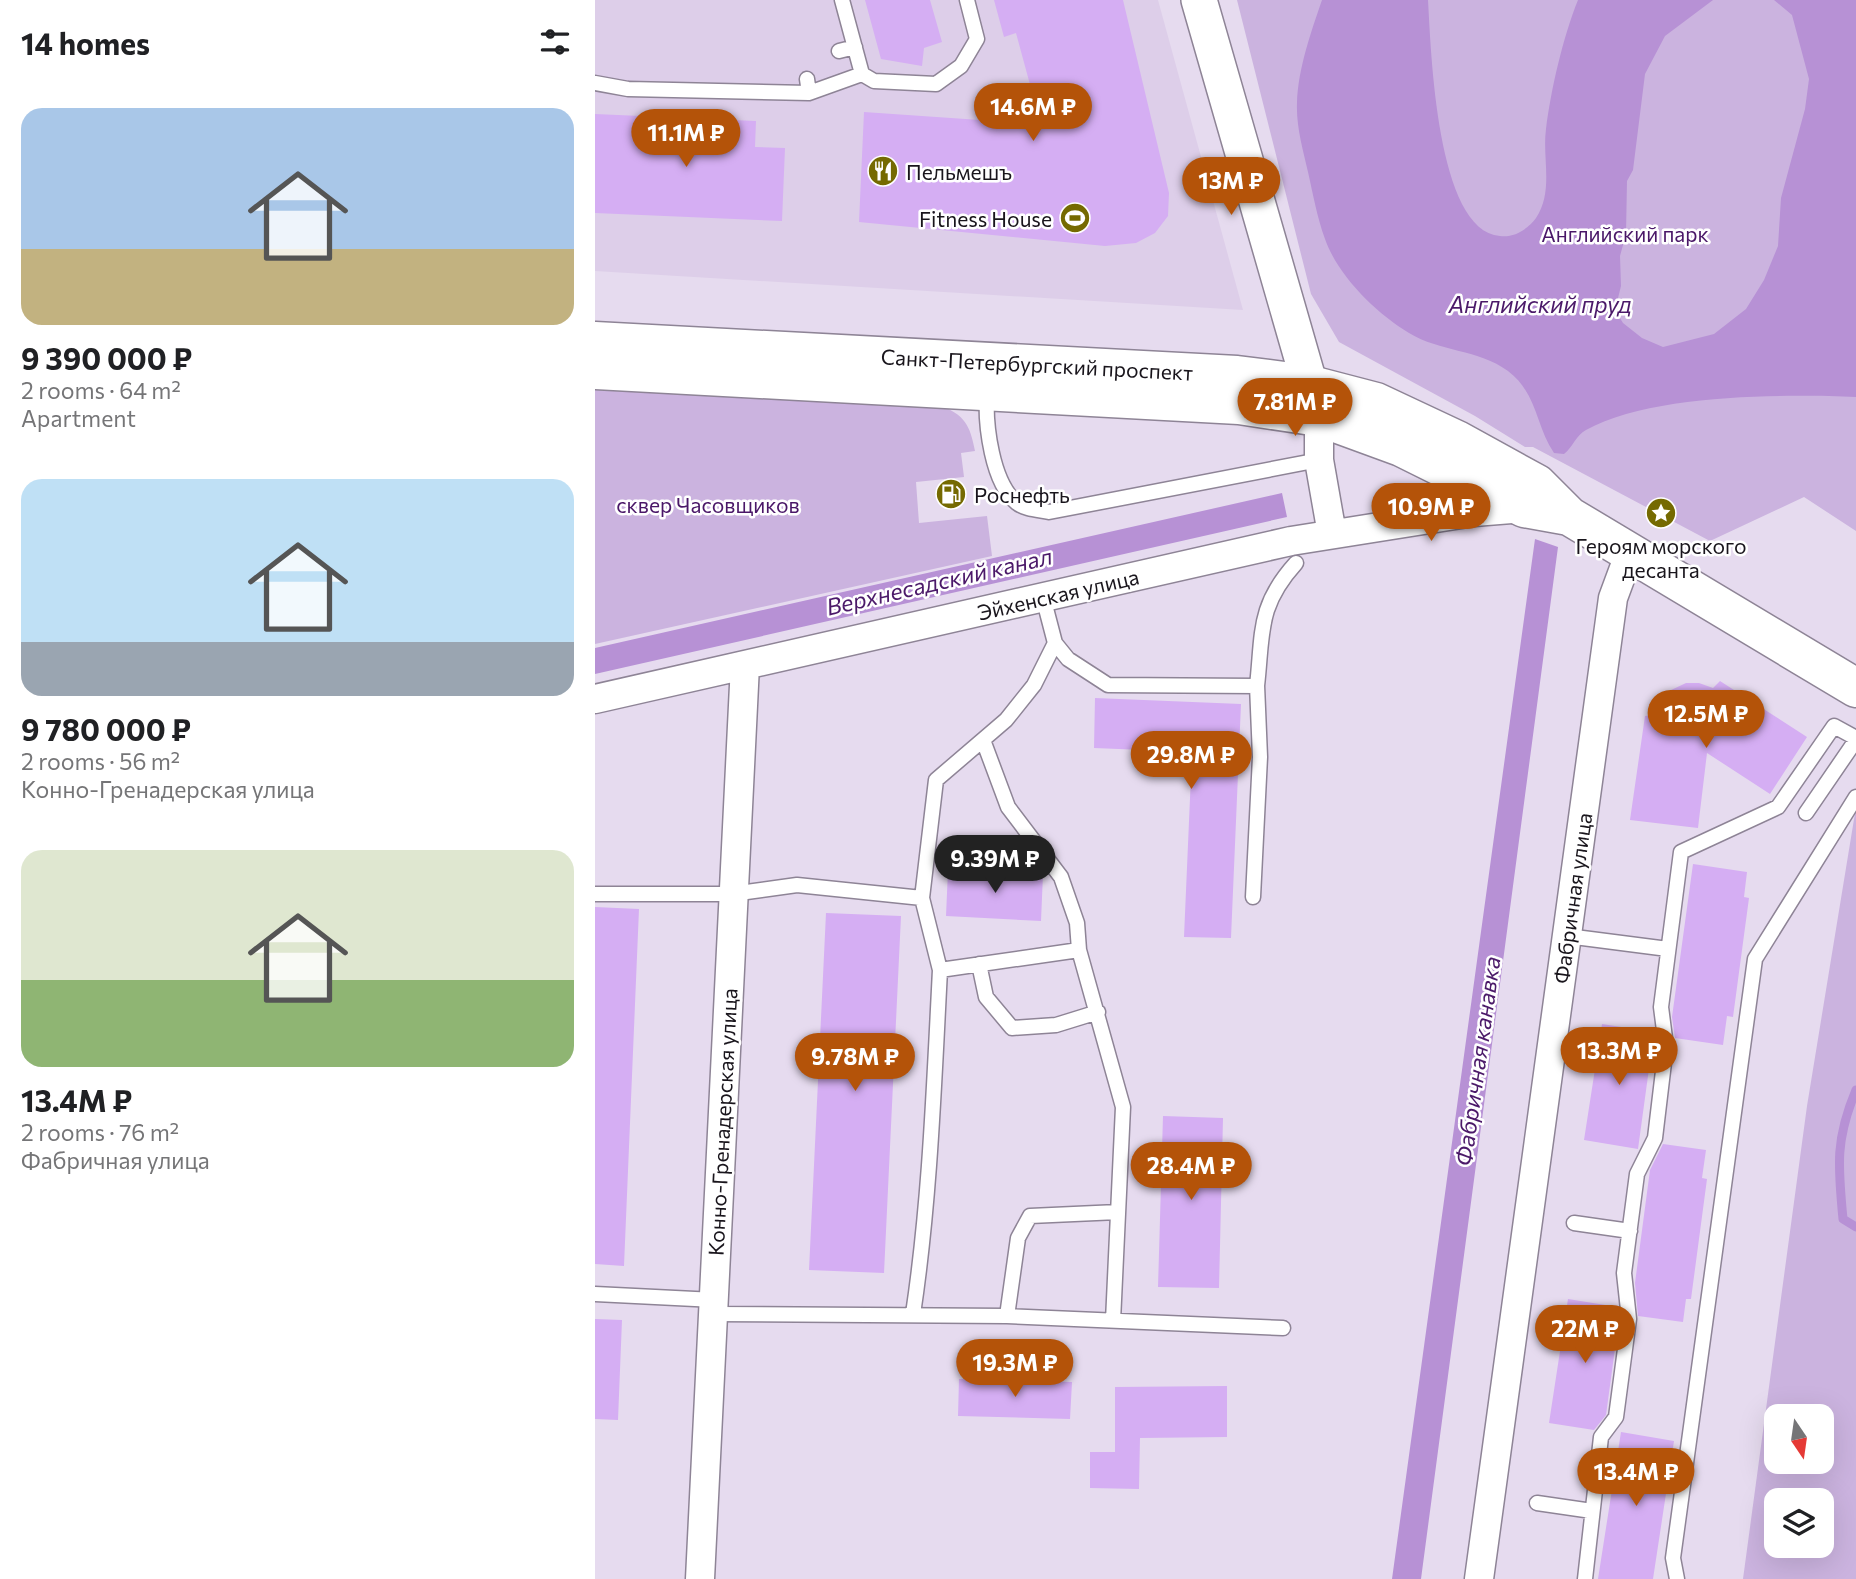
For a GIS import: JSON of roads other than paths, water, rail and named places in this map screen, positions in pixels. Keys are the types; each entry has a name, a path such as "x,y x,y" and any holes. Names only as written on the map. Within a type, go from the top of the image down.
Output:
{"main road":[{"name":"Санкт-Петербургский проспект","path":"595,341 1237,375 1315,396 1376,402 1457,440 1537,484 1569,516 1856,688"},
{"name":"Санкт-Петербургский проспект","path":"595,370 1238,405 1315,396 1401,447 1524,508 1569,516"}],"street":[{"path":"1199,0 1315,396"},
{"path":"1219,0 1313,350 1319,460 1332,534"},
{"name":"Эйхенская улица","path":"595,699 1291,541 1474,512 1524,508"},
{"name":"Фабричная улица","path":"1479,1579 1613,598 1630,552"},
{"name":"Конно-Гренадерская улица","path":"699,1579 745,665"}],"lane":[{"path":"842,0 862,74"},
{"path":"595,83 628,89 808,86 862,74 874,81 936,83 961,66 977,39 967,0"},
{"path":"839,51 855,47"},
{"path":"987,391 986,412 1000,483 1018,505 1039,510 1049,512 1319,460"},
{"path":"1253,897 1260,757 1257,685 1265,610 1283,577 1296,563"},
{"path":"1044,597 1055,643 1068,659 1108,685 1257,685"},
{"path":"913,1314 919,1275 935,1078 940,970 922,898 936,780 1006,720 1034,685 1055,643"},
{"path":"1585,1579 1601,1437 1616,1417 1629,1319 1624,1273 1637,1174 1655,1138 1666,1046 1661,1007 1681,852 1778,807 1835,726 1856,739 1806,813"},
{"path":"983,740 1008,807 1061,877 1077,923 1079,950 1123,1107 1113,1321"},
{"path":"1677,1579 1673,1558 1755,959 1856,797"},
{"path":"595,894 732,894 797,885 922,898"},
{"path":"1567,936 1668,949"},
{"path":"940,970 1079,950"},
{"path":"979,964 986,997 1012,1028 1056,1025 1098,1012"},
{"path":"1007,1316 1017,1238 1030,1216 1118,1212"},
{"path":"1574,1223 1630,1231"},
{"path":"595,1294 714,1307 1283,1328"},
{"path":"1537,1503 1592,1511"}],"water":[{"name":"Английский пруд","path":"1322,0 1428,0 1435,95 1450,172 1462,204 1479,226 1505,236 1529,226 1536,218 1545,197 1545,140 1551,97 1578,0 1713,0 1665,36 1645,74 1633,170 1627,181 1626,234 1620,256 1621,286 1615,310 1623,323 1642,338 1663,347 1714,334 1746,309 1764,280 1778,246 1781,198 1805,109 1809,79 1792,15 1774,0 1856,0 1856,397 1717,399 1645,409 1613,418 1586,430 1564,454 1554,453 1531,400 1518,380 1508,371 1484,358 1433,344 1396,325 1359,292 1331,253 1315,206 1297,112 1302,64"},
{"name":"Верхнесадский канал","path":"1282,493 1287,517 595,674 595,648"},
{"name":"Фабричная канавка","path":"1535,539 1558,547 1421,1579 1392,1579"}],"waterway":[{"path":"1856,1090 1844,1124 1839,1168 1843,1219 1856,1227"}],"place":[{"name":"Пельмешъ","path":"883,171"},
{"name":"Fitness House","path":"1075,218"},
{"name":"Роснефть","path":"951,494"},
{"name":"Героям морского десанта","path":"1661,513"}],"park label":[{"name":"Английский парк","path":"1625,233"},
{"name":"сквер Часовщиков","path":"708,504"}]}
